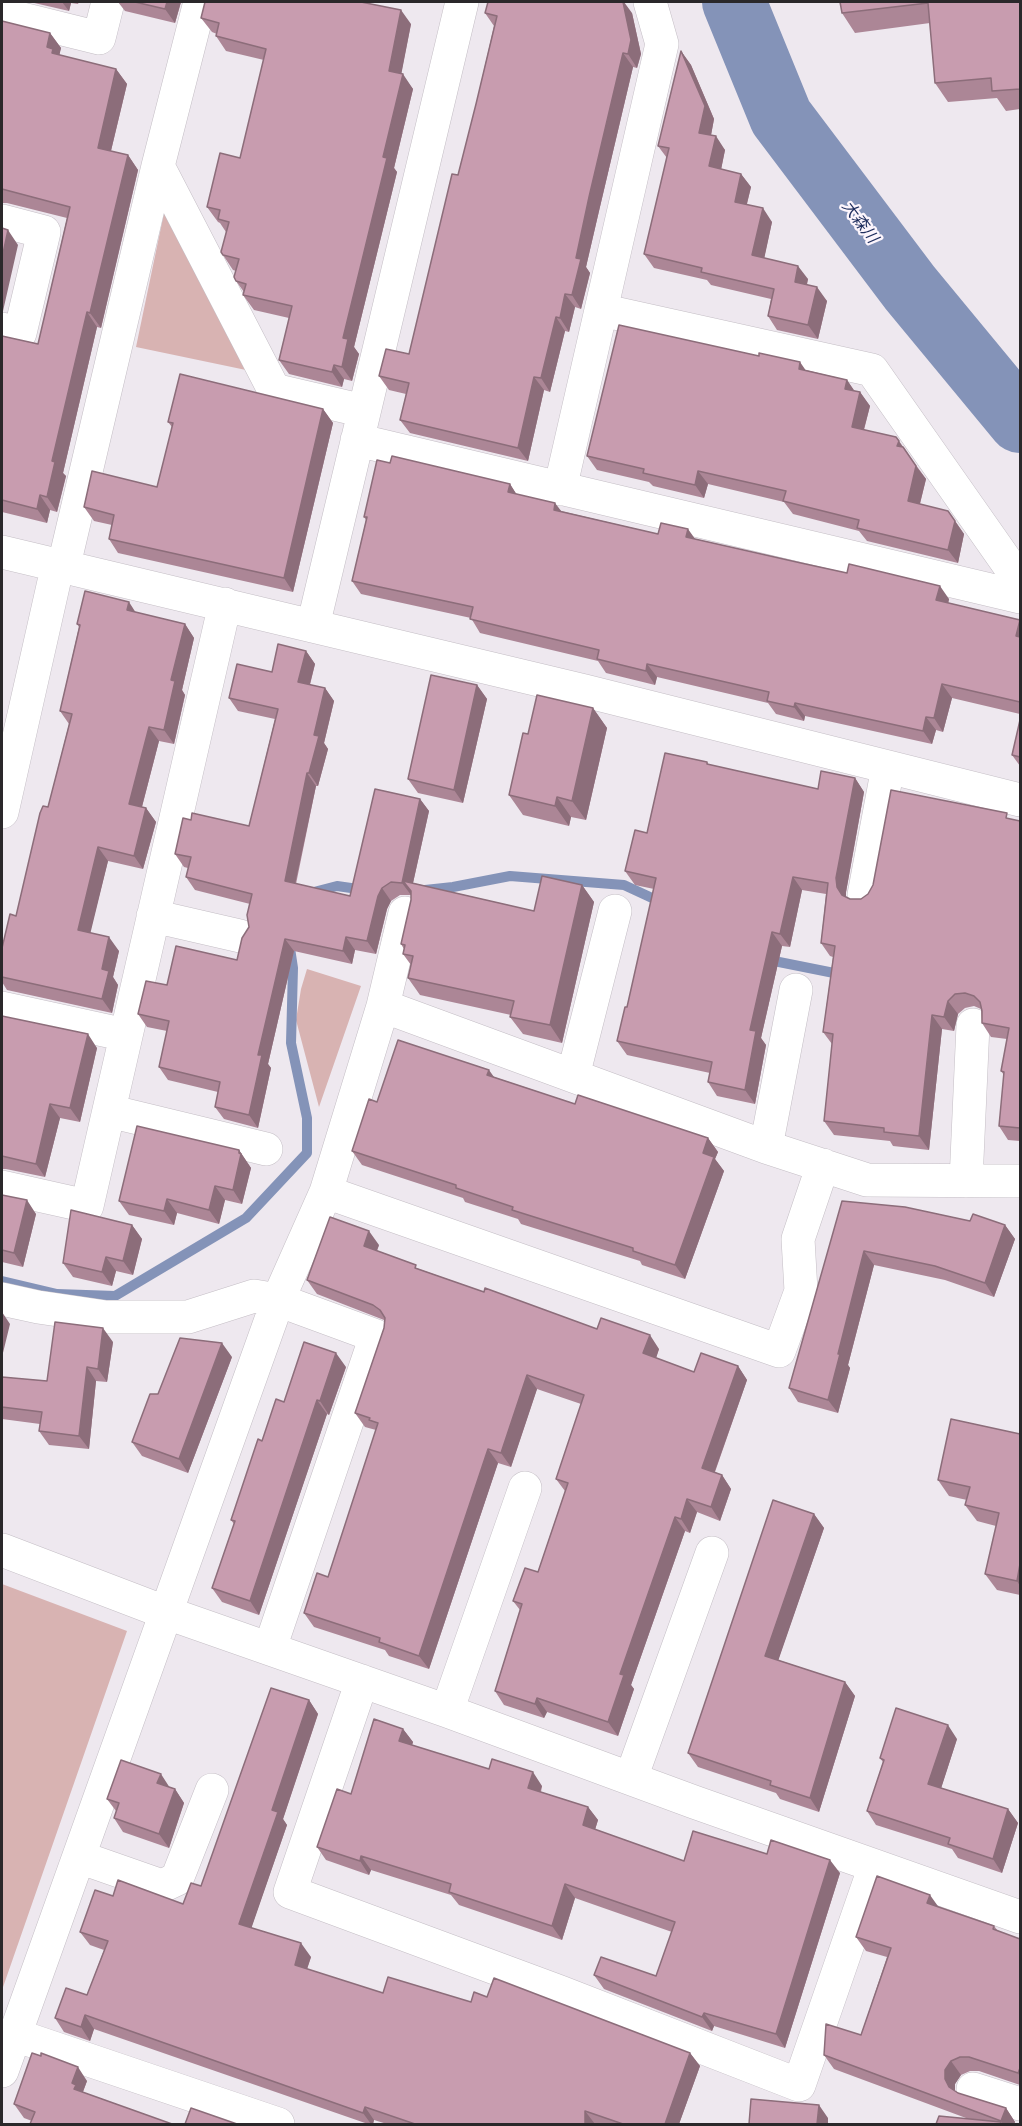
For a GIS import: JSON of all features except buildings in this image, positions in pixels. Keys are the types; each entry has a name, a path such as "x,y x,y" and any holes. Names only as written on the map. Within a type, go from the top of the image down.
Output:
{"street":[{"path":"2,14 99,38 108,2"},
{"path":"2,812 158,166 200,2"},
{"path":"314,626 462,2"},
{"path":"560,489 662,44 650,2"},
{"path":"158,166 274,390 361,426 560,489 1020,597"},
{"path":"2,221 44,232 20,333 2,329"},
{"path":"601,310 872,370 1020,580"},
{"path":"2,552 225,604 1020,800"},
{"path":"2,1187 87,1206 225,604"},
{"path":"864,895 888,767"},
{"path":"573,1076 615,911"},
{"path":"2,2071 278,1300 326,1192 383,1006 405,913"},
{"path":"153,916 240,936"},
{"path":"766,1147 796,990"},
{"path":"383,1006 766,1147 867,1180 1020,1181"},
{"path":"2,1008 126,1035"},
{"path":"966,1181 973,1025"},
{"path":"109,1111 266,1149"},
{"path":"326,1192 779,1351 801,1291 798,1239 823,1165"},
{"path":"2,1299 106,1317 188,1317 254,1296 278,1300 376,1336 270,1648"},
{"path":"447,1710 525,1488"},
{"path":"2,1550 167,1613 447,1710 631,1779 1020,1917"},
{"path":"631,1779 712,1553"},
{"path":"362,1681 290,1892 560,1992 800,2085 876,1866"},
{"path":"79,1857 162,1886 177,1879 212,1790"},
{"path":"15,2035 278,2124"},
{"path":"973,2089 1020,2104"}],"shaded area":[{"path":"164,213 246,370 136,347"},
{"path":"307,969 361,986 319,1107 296,1020"},
{"path":"2,1584 127,1631 2,1990"}],"waterway":[{"name":"大森川","path":"734,2 781,117 910,288 1020,421"},
{"path":"425,890 510,876 624,885 665,904"},
{"path":"310,893 337,886 365,890"},
{"path":"2,1281 57,1294 115,1296 246,1218 307,1153 307,1118 291,1043 293,968 290,948"},
{"path":"766,957 779,962 844,975"}]}
